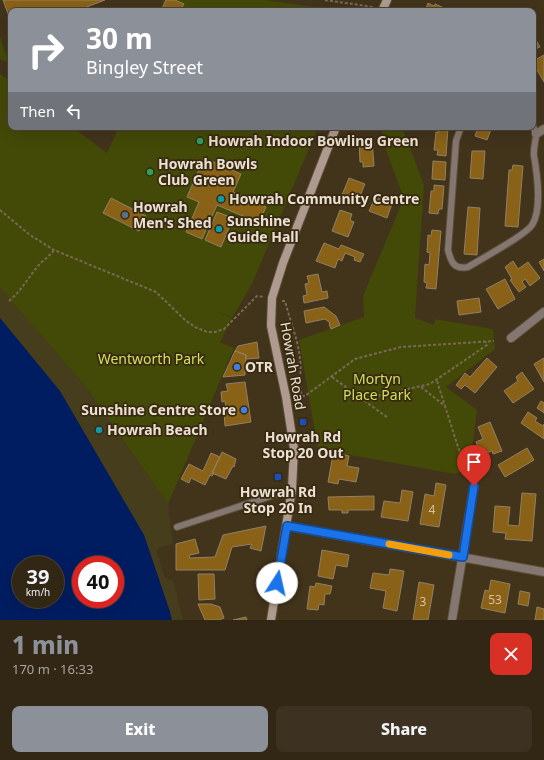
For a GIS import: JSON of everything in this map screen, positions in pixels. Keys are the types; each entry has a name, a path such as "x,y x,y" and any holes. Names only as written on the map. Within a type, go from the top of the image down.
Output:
{"street":[{"path":"536,134 544,129"},
{"name":"Howrah Road","path":"271,620 292,489 294,449 286,397 271,326 272,298 283,263 335,130"},
{"path":"511,338 544,313"},
{"path":"452,620 474,486"},
{"path":"287,526 544,572"}],"lane":[{"path":"460,130 456,141 448,250 454,264 462,268 468,267 520,236 531,227 534,222 538,196 534,153 536,134 534,130"},
{"path":"177,527 292,489"}],"path":[{"path":"325,0 374,7"},
{"path":"0,210 30,235 54,250 156,292 185,320 195,327 207,332 215,332 224,329 257,296 263,296"},
{"path":"9,301 22,288 39,264 51,255 54,250"},
{"path":"281,300 285,301 288,315 294,329 300,359 300,391 302,396 332,377 355,359 401,347 494,342"},
{"path":"363,399 420,387 437,381 487,345 486,342"},
{"path":"332,377 388,418"},
{"path":"437,381 458,447 467,468"},
{"path":"420,387 445,406"}],"green space":[{"path":"164,0 264,0 323,8 160,8"},
{"path":"0,37 8,63 0,59"},
{"name":"Wentworth Park","path":"0,74 8,80 8,130 76,130 107,153 118,130 317,130 252,284 232,318 216,311 232,319 220,342 234,348 168,504 85,386 0,288"},
{"name":"Mortyn Place Park","path":"382,130 403,130 424,185 415,318 434,325 435,319 493,329 495,349 446,387 477,410 470,465 455,474 318,449 299,340 364,317 363,296 404,198 387,153"}],"sand":[{"name":"Howrah Beach","path":"0,288 85,386 168,504 173,544 159,547 157,552 165,578 173,580 183,620 172,620 144,535 60,391 0,318"}],"shaded area":[{"path":"0,318 60,391 144,535 172,620 0,620"}],"building":[{"path":"3,0 105,0 84,8 8,8 8,14"},
{"path":"166,0 175,0 184,4 182,8 162,8"},
{"path":"428,3 444,8 426,8"},
{"path":"536,40 540,47 536,49"},
{"path":"544,55 544,82 536,68 536,59"},
{"path":"439,130 448,130 446,156 437,155 438,150 434,150 436,132 439,132"},
{"path":"477,130 491,130 487,140 475,136"},
{"path":"372,139 374,166 363,167 363,162 360,162 359,140"},
{"path":"472,151 485,151 483,179 470,178"},
{"name":"Howrah Community Centre","path":"204,158 241,174 233,192 266,207 259,223 217,205 202,239 186,232 199,202 187,197"},
{"path":"433,161 446,162 445,180 432,179"},
{"path":"513,165 523,166 518,227 505,226 509,170 512,170"},
{"path":"349,178 365,184 357,203 346,199 347,197 342,195"},
{"path":"434,185 444,186 442,209 439,209 438,214 429,213 431,191 434,191"},
{"path":"379,196 393,201 387,218 369,211 374,200 377,201"},
{"name":"Howrah Men's Shed","path":"111,198 146,216 139,231 103,213"},
{"path":"468,207 480,208 477,255 464,254"},
{"path":"340,210 352,214 350,220 354,222 348,237 332,231"},
{"name":"Sunshine Guide Hall","path":"217,212 233,218 221,247 205,240"},
{"path":"432,230 441,231 436,289 426,288 427,283 424,282 425,264 429,265 430,253 427,252 428,235 431,236"},
{"path":"324,243 339,249 341,245 364,254 360,262 354,260 355,257 345,253 342,261 338,259 335,268 316,261"},
{"path":"544,259 544,271 539,262"},
{"path":"513,261 518,269 528,262 540,278 530,286 525,279 522,282 526,287 519,292 510,280 512,279 505,267"},
{"path":"318,274 322,292 327,291 328,298 304,303 303,296 307,295 305,284 309,283 307,276"},
{"path":"505,279 515,299 498,309 486,289"},
{"path":"479,298 481,312 459,315 457,301"},
{"path":"324,307 336,316 340,325 331,329 330,323 325,319 306,323 304,311"},
{"path":"257,342 259,358 246,359 246,355 235,351 238,346"},
{"name":"OTR","path":"235,351 246,355 245,375 223,377"},
{"path":"487,358 497,367 475,393 465,385 461,389 456,385 465,373 470,377"},
{"path":"544,358 544,382 534,364"},
{"path":"522,372 534,389 513,403 504,391 518,381 516,377"},
{"path":"245,382 251,422 225,426 224,410 226,409 225,401 222,402 221,392 228,391 226,384"},
{"path":"541,401 544,403 544,413 537,408"},
{"path":"528,412 537,418 535,421 543,426 544,424 544,439 521,423"},
{"path":"490,422 502,451 493,454 492,451 481,455 476,442 483,439 478,427"},
{"path":"527,448 534,460 505,477 498,465"},
{"path":"222,452 236,459 234,467 233,466 226,479 212,473"},
{"path":"211,453 220,457 212,473 214,473 212,476 210,475 205,485 191,478 189,483 181,479 189,464 203,471"},
{"path":"336,453 349,456 347,466 359,468 356,482 339,479 338,484 328,482 333,455 335,456"},
{"path":"436,483 446,485 439,527 420,524 425,494 434,496"},
{"path":"402,490 413,492 408,521 381,517 384,501 400,503"},
{"path":"522,493 536,494 532,541 505,539 506,533 493,532 495,506 510,507 508,525 519,526"},
{"path":"374,496 374,510 348,510 348,513 342,513 342,510 329,510 328,497"},
{"path":"266,526 261,551 250,548 252,544 232,547 225,570 176,570 176,544 195,539 199,553 190,555 189,558 215,557 223,535"},
{"path":"322,550 349,555 347,567 336,565 333,579 318,576"},
{"path":"390,569 404,571 397,611 383,608 386,591 370,588 373,573 389,575"},
{"path":"198,574 214,574 215,599 199,600"},
{"path":"491,580 510,584 505,613 481,608 485,590 489,591"},
{"path":"419,582 434,585 428,620 413,620"},
{"path":"316,583 332,586 330,594 325,594 324,605 319,604 318,610 307,609 310,586 315,587"},
{"path":"520,591 530,593 528,606 518,604"},
{"path":"198,604 211,604 220,607 224,618 219,620 205,620"},
{"path":"537,607 544,609 544,620 535,620"},
{"path":"246,617 247,620 233,620"}],"slow traffic":[{"path":"389,544 449,555"}],"place":[{"name":"Howrah Indoor Bowling Green","path":"200,141"},
{"name":"Howrah Bowls Club Green","path":"150,172"},
{"name":"Howrah Community Centre","path":"221,199"},
{"name":"Howrah Men's Shed","path":"125,215"},
{"name":"Sunshine Guide Hall","path":"219,229"},
{"name":"OTR","path":"237,367"},
{"name":"Sunshine Centre Store","path":"244,410"},
{"name":"Howrah Rd Stop 20 Out","path":"303,422"},
{"name":"Howrah Beach","path":"99,430"},
{"name":"Howrah Rd Stop 20 In","path":"278,477"}],"route":[{"path":"277,583 287,526 463,557 474,486"}]}
